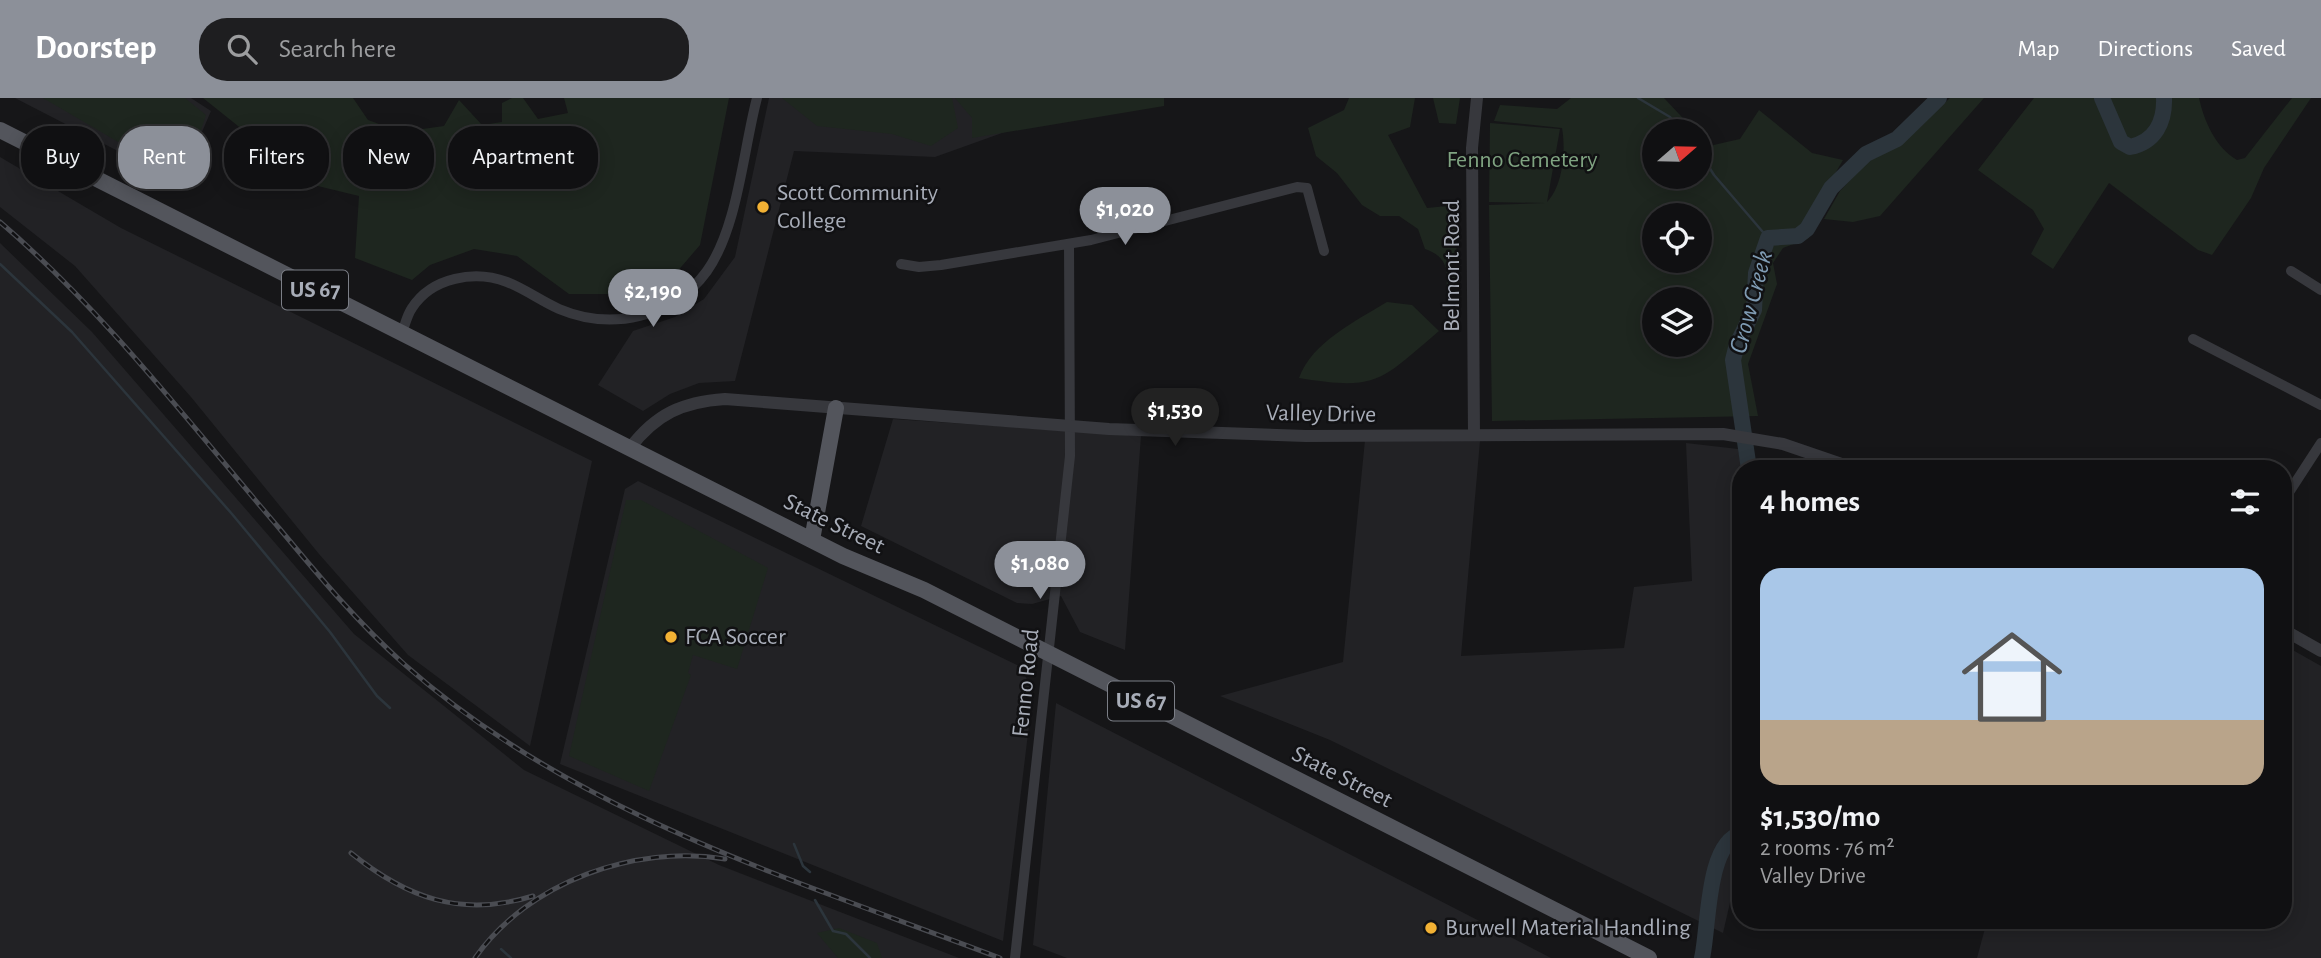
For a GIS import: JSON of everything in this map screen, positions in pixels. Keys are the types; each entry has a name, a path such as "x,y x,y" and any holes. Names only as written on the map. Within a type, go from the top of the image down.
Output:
{"main road":[{"name":"State Street","path":"0,130 812,540 924,590 1649,958"},
{"path":"812,540 836,408"}],"street":[{"path":"402,333 412,308 427,292 446,281 468,275 489,276 559,309 603,320 648,314 671,304 695,285 716,255 726,231 757,98"},
{"name":"Belmont Road","path":"1474,434 1472,148 1477,98"},
{"path":"901,264 919,267 941,265 1069,244 1297,187 1307,188 1324,251"},
{"name":"Fenno Road","path":"1016,958 1050,655 1071,425 1069,244"},
{"path":"2291,271 2321,290"},
{"path":"2193,339 2321,405"},
{"name":"Valley Drive","path":"630,448 649,424 690,404 725,399 1109,429 1306,436 1474,434 1540,437 1723,434 1764,439 1828,460"},
{"path":"2292,488 2321,443"},
{"path":"2292,635 2321,651"}],"shaded area":[{"path":"15,98 191,98 211,111 205,126 118,126 118,151 104,144 104,126 69,126"},
{"name":"Scott Community College","path":"769,98 1100,98 935,157 794,151 735,381 699,383 670,394 643,411 598,385 633,331 675,317 704,299 735,257"},
{"path":"0,157 21,169 21,189 55,189 121,228 592,461 530,746 408,655 319,554 191,397 75,266 0,207"},
{"path":"0,243 92,332 354,634 524,770 719,865 959,958 0,958"},
{"path":"893,419 1141,436 1125,650 1080,632 1061,596 1032,604 1017,603 861,526"},
{"path":"1365,440 1480,441 1461,656 1624,648 1634,587 1692,581 1686,443 1738,449 1740,460 1732,460 1732,894 1723,933 1330,740 1220,696 1343,662"},
{"path":"638,481 1021,667 1033,692 1003,941 560,764 625,489"},
{"path":"2292,650 2321,666 2321,958 1977,958 1985,929 2292,929"},
{"path":"1056,703 1551,958 1067,958 1033,945"}],"green space":[{"path":"43,98 185,98 206,115 202,126 118,126 118,142 104,134 104,126 91,126"},
{"path":"203,98 353,98 368,120 384,126 343,126 343,189 434,189 434,127 444,126 459,100 482,125 502,122 502,103 512,98 523,98 538,119 568,113 564,98 729,98 700,245 670,280 617,294 569,294 517,256 474,249 430,265 412,280 355,258 359,196 329,189 329,126 238,126"},
{"path":"782,98 952,98 958,128 931,146 892,134 817,126"},
{"path":"955,98 1164,98 1164,106 972,138 972,118"},
{"path":"1349,98 1415,98 1410,127 1388,135 1427,208 1457,205 1456,289 1446,290 1444,264 1438,255 1425,249 1418,229 1399,216 1380,216 1362,205 1337,173 1316,156 1308,128 1344,110"},
{"path":"1433,98 1460,98 1456,124 1439,123"},
{"name":"Fenno Cemetery","path":"1571,98 1664,98 1684,119 1642,119 1642,189 1712,189 1712,145 1740,139 1759,110 1812,153 1843,160 1809,218 1809,238 1783,248 1773,263 1777,284 1748,364 1758,416 1492,421 1489,205 1546,203 1489,202 1490,123 1560,129 1547,202 1557,187 1564,147 1562,128 1494,121 1500,105 1557,109"},
{"path":"1950,98 1984,98 1880,216 1853,222 1824,219 1840,191 1872,157 1908,137"},
{"path":"2034,98 2199,98 2212,133 2223,148 2237,160 2245,158 2292,98 2311,98 2264,168 2251,198 2212,255 2198,250 2109,183 2053,269 2031,254 2044,229 2033,210 1978,170"},
{"path":"1387,302 1412,305 1439,331 1390,371 1376,378 1346,383 1299,378 1305,365 1324,343"},
{"name":"FCA Soccer","path":"626,500 641,500 768,568 737,669 693,655 688,673 691,675 649,791 569,756"},
{"path":"839,928 877,943 882,958 838,958 817,933"}],"waterway":[{"path":"1638,98 1672,119"},
{"name":"Crow Creek","path":"1748,460 1733,360 1737,344 1754,310 1756,273 1768,238 1798,236 1807,229 1831,188 1866,154 1897,139 1939,98"},
{"name":"Crow Creek","path":"2102,98 2121,142 2130,147 2146,141 2157,130 2163,115 2164,98"},
{"path":"1712,172 1768,238"},
{"path":"0,264 72,332 232,514 330,632 377,696 390,708"},
{"name":"Crow Creek","path":"1702,958 1715,870 1721,853 1732,840"},
{"path":"794,844 803,866 810,872"},
{"path":"815,900 833,931 846,934 870,958"},
{"path":"501,949 511,958"}],"railway":[{"path":"0,222 111,331 355,615 404,664 470,716 539,762 612,802 688,838 765,870 1000,958"},
{"path":"351,853 393,882 436,900 482,905 533,896"},
{"path":"475,958 497,931 524,908 554,889 586,874 655,857 725,859"}],"place":[{"name":"Scott Community College","path":"763,207"},
{"name":"FCA Soccer","path":"671,637"},
{"name":"Burwell Material Handling","path":"1431,928"}]}
